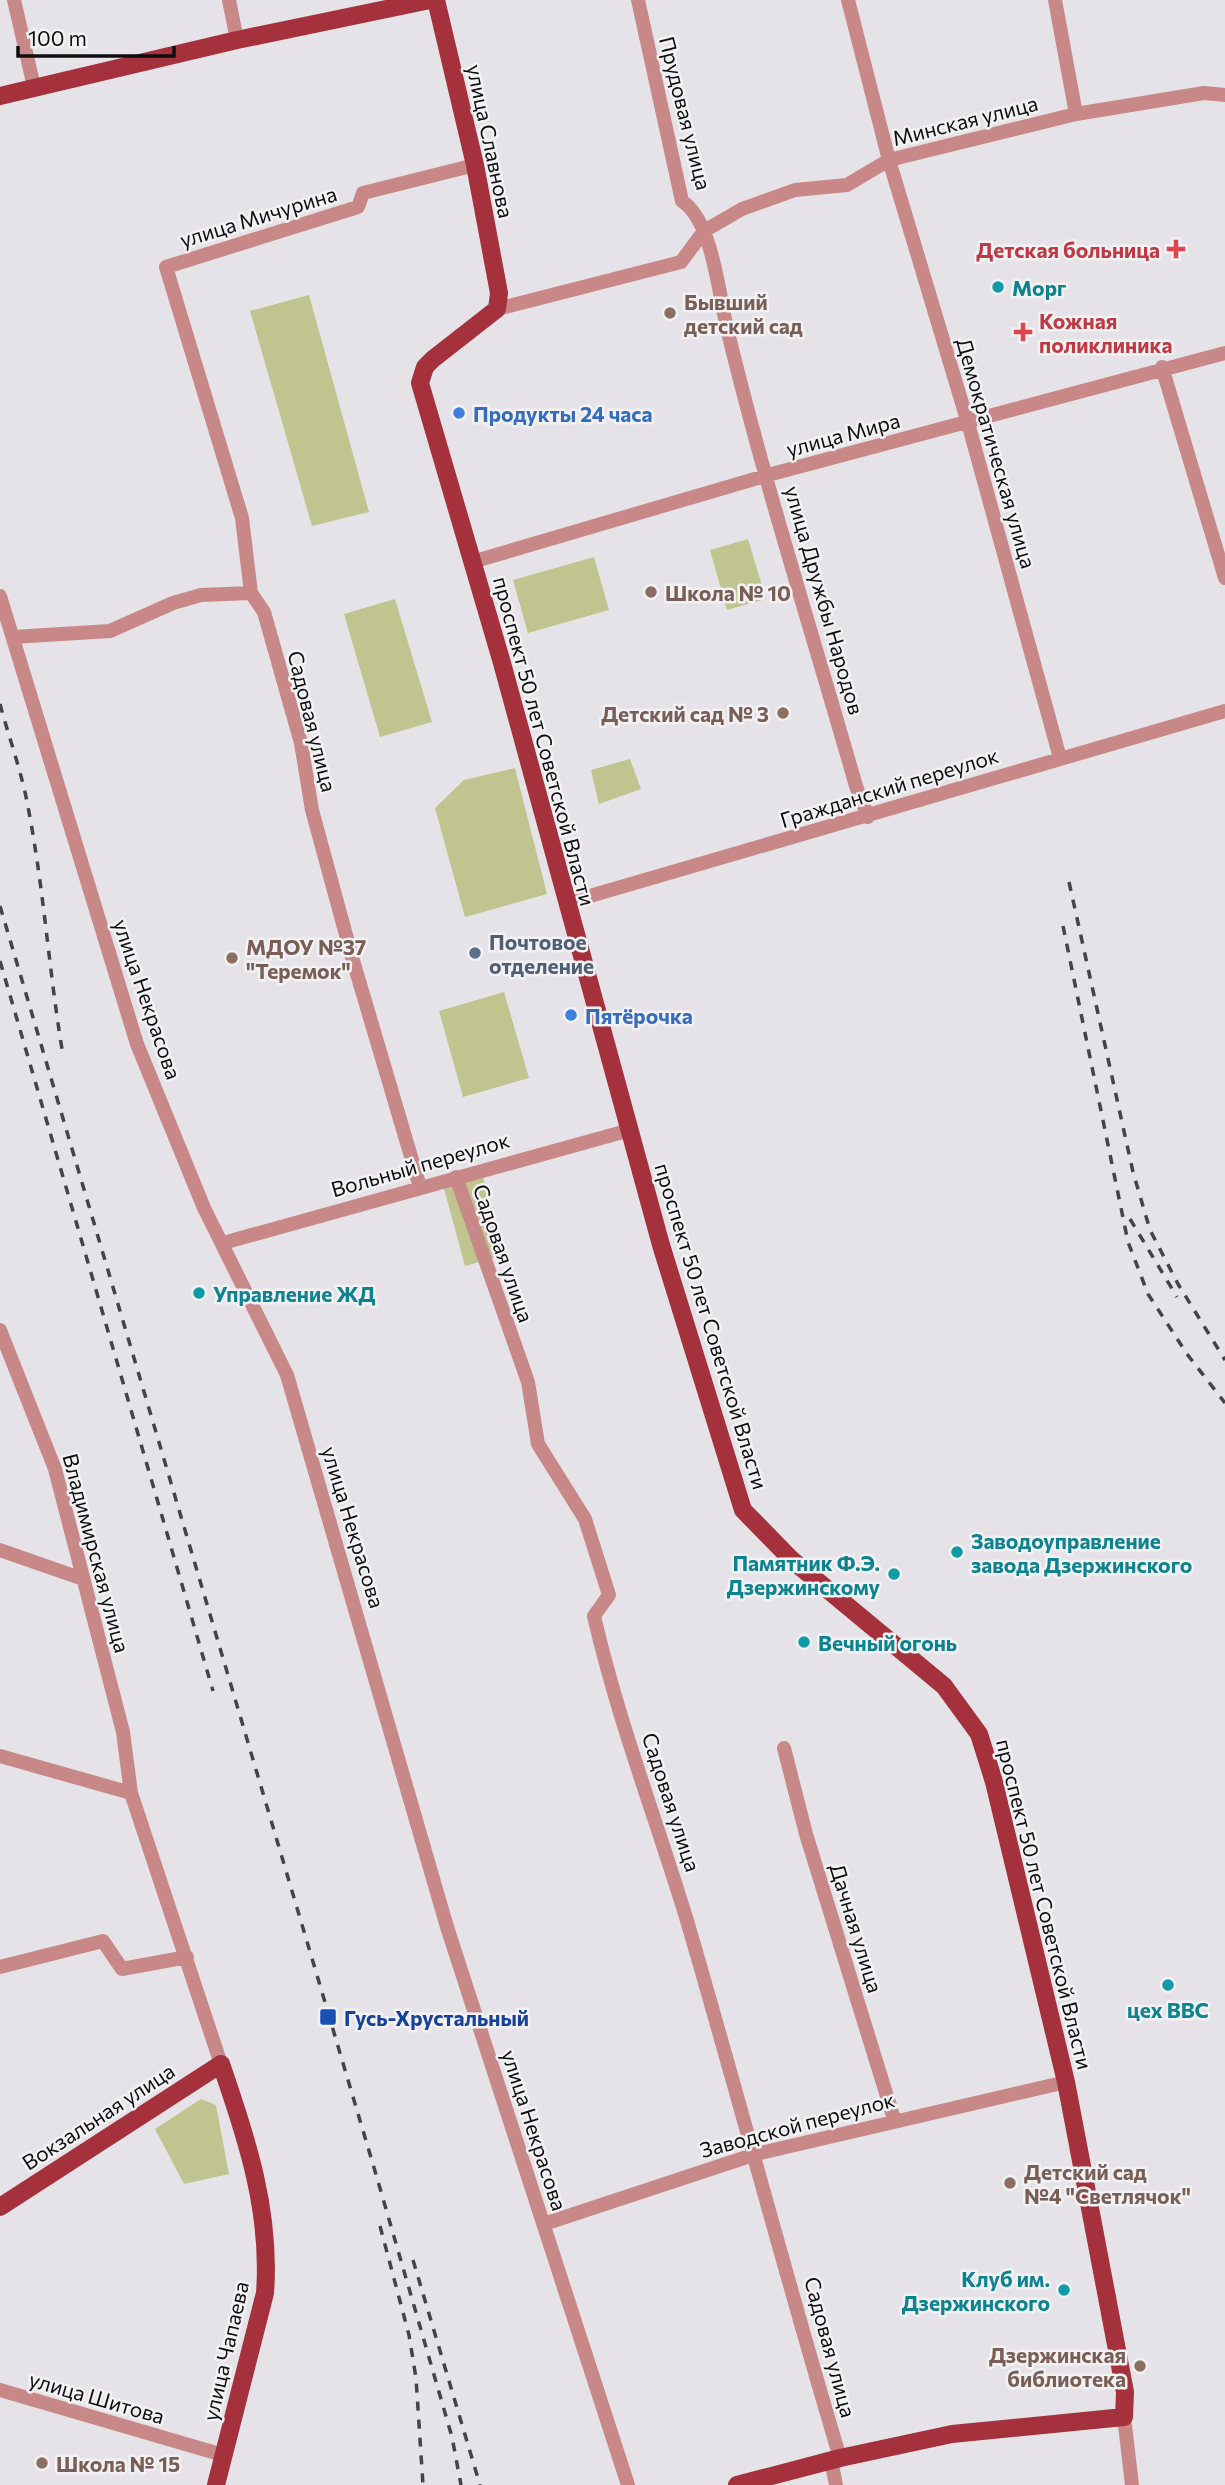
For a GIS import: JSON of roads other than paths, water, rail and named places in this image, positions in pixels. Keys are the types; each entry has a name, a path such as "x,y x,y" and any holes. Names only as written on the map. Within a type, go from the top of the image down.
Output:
{"main road":[{"path":"0,96 237,40 430,0"},
{"name":"улица Славнова","path":"436,0 475,165 498,301"},
{"name":"проспект 50 лет Советской Власти","path":"498,301 425,367 420,383 665,1258 743,1510 792,1560 944,1686 979,1734 994,1782 1066,2082 1125,2392 1124,2417"},
{"name":"Вокзальная улица","path":"0,2207 221,2064"},
{"name":"улица Чапаева","path":"216,2485 265,2293 267,2264 258,2183 221,2064"},
{"path":"737,2485 835,2459 952,2434 1124,2417"}],"street":[{"path":"14,0 34,87"},
{"path":"229,0 237,40"},
{"name":"Прудовая улица","path":"638,0 682,201 694,209 704,231"},
{"name":"Демократическая улица","path":"848,0 889,160 968,423 1060,758"},
{"path":"1055,0 1076,114"},
{"name":"Минская улица","path":"498,301 681,262 704,231 742,209 796,190 847,184 889,160 1076,114 1204,93 1225,95"},
{"name":"улица Мичурина","path":"166,267 358,207 363,193 475,165"},
{"name":"улица Дружбы Народов","path":"704,231 729,336 867,817"},
{"name":"Садовая улица","path":"166,267 242,518 251,593 264,612 301,743 312,810 348,943 420,1187"},
{"name":"улица Мира","path":"472,562 768,475 968,423 1162,367 1225,353"},
{"path":"1162,367 1225,578"},
{"path":"13,637 110,631 173,603 201,595 251,593"},
{"name":"улица Некрасова","path":"0,596 137,1044 204,1208 287,1375 447,1927 628,2485"},
{"name":"Гражданский переулок","path":"565,903 1225,711"},
{"name":"Вольный переулок","path":"223,1242 630,1130"},
{"name":"Садовая улица","path":"456,1177 528,1381 538,1444 585,1519 609,1595 594,1616 607,1674 662,1838 756,2154 835,2459 836,2485"},
{"name":"Владимирская улица","path":"0,1330 55,1469 123,1732 131,1793 187,1957"},
{"path":"0,1550 83,1580"},
{"name":"Дачная улица","path":"784,1748 806,1834 894,2119"},
{"path":"0,1756 131,1793"},
{"path":"0,1967 103,1941 122,1969 187,1957 221,2064"},
{"name":"Заводской переулок","path":"544,2224 756,2154 894,2119 1066,2082"},
{"name":"улица Шитова","path":"0,2390 223,2455"},
{"name":"проспект 50 лет Советской Власти","path":"1124,2417 1132,2485"}],"railway":[{"path":"0,704 28,807 63,1055"},
{"path":"1069,882 1133,1172 1150,1230 1178,1284 1225,1360"},
{"path":"0,906 375,2171 452,2437 461,2485"},
{"path":"1063,926 1128,1242 1148,1294 1187,1354 1225,1403"},
{"path":"0,961 213,1691"},
{"path":"1130,1219 1177,1297"},
{"path":"380,2226 409,2335 416,2378 423,2485"},
{"path":"413,2260 480,2485"}],"place":[{"name":"Детская больница","path":"1176,249"},
{"name":"Морг","path":"998,287"},
{"name":"Бывший детский сад","path":"670,313"},
{"name":"Кожная поликлиника","path":"1023,332"},
{"name":"Продукты 24 часа","path":"459,413"},
{"name":"Школа № 10","path":"651,592"},
{"name":"Детский сад № 3","path":"783,713"},
{"name":"Почтовое отделение","path":"475,953"},
{"name":"МДОУ №37 \"Теремок\"","path":"232,958"},
{"name":"Пятёрочка","path":"571,1015"},
{"name":"Управление ЖД","path":"199,1293"},
{"name":"Заводоуправление завода Дзержинского","path":"957,1552"},
{"name":"Памятник Ф.Э. Дзержинскому","path":"894,1574"},
{"name":"Вечный огонь","path":"804,1642"},
{"name":"цех ВВС","path":"1168,1985"},
{"name":"Гусь-Хрустальный","path":"328,2017"},
{"name":"Детский сад №4 \"Светлячок\"","path":"1010,2183"},
{"name":"Клуб им. Дзержинского","path":"1064,2290"},
{"name":"Дзержинская библиотека","path":"1140,2366"},
{"name":"Школа № 15","path":"42,2463"}]}
